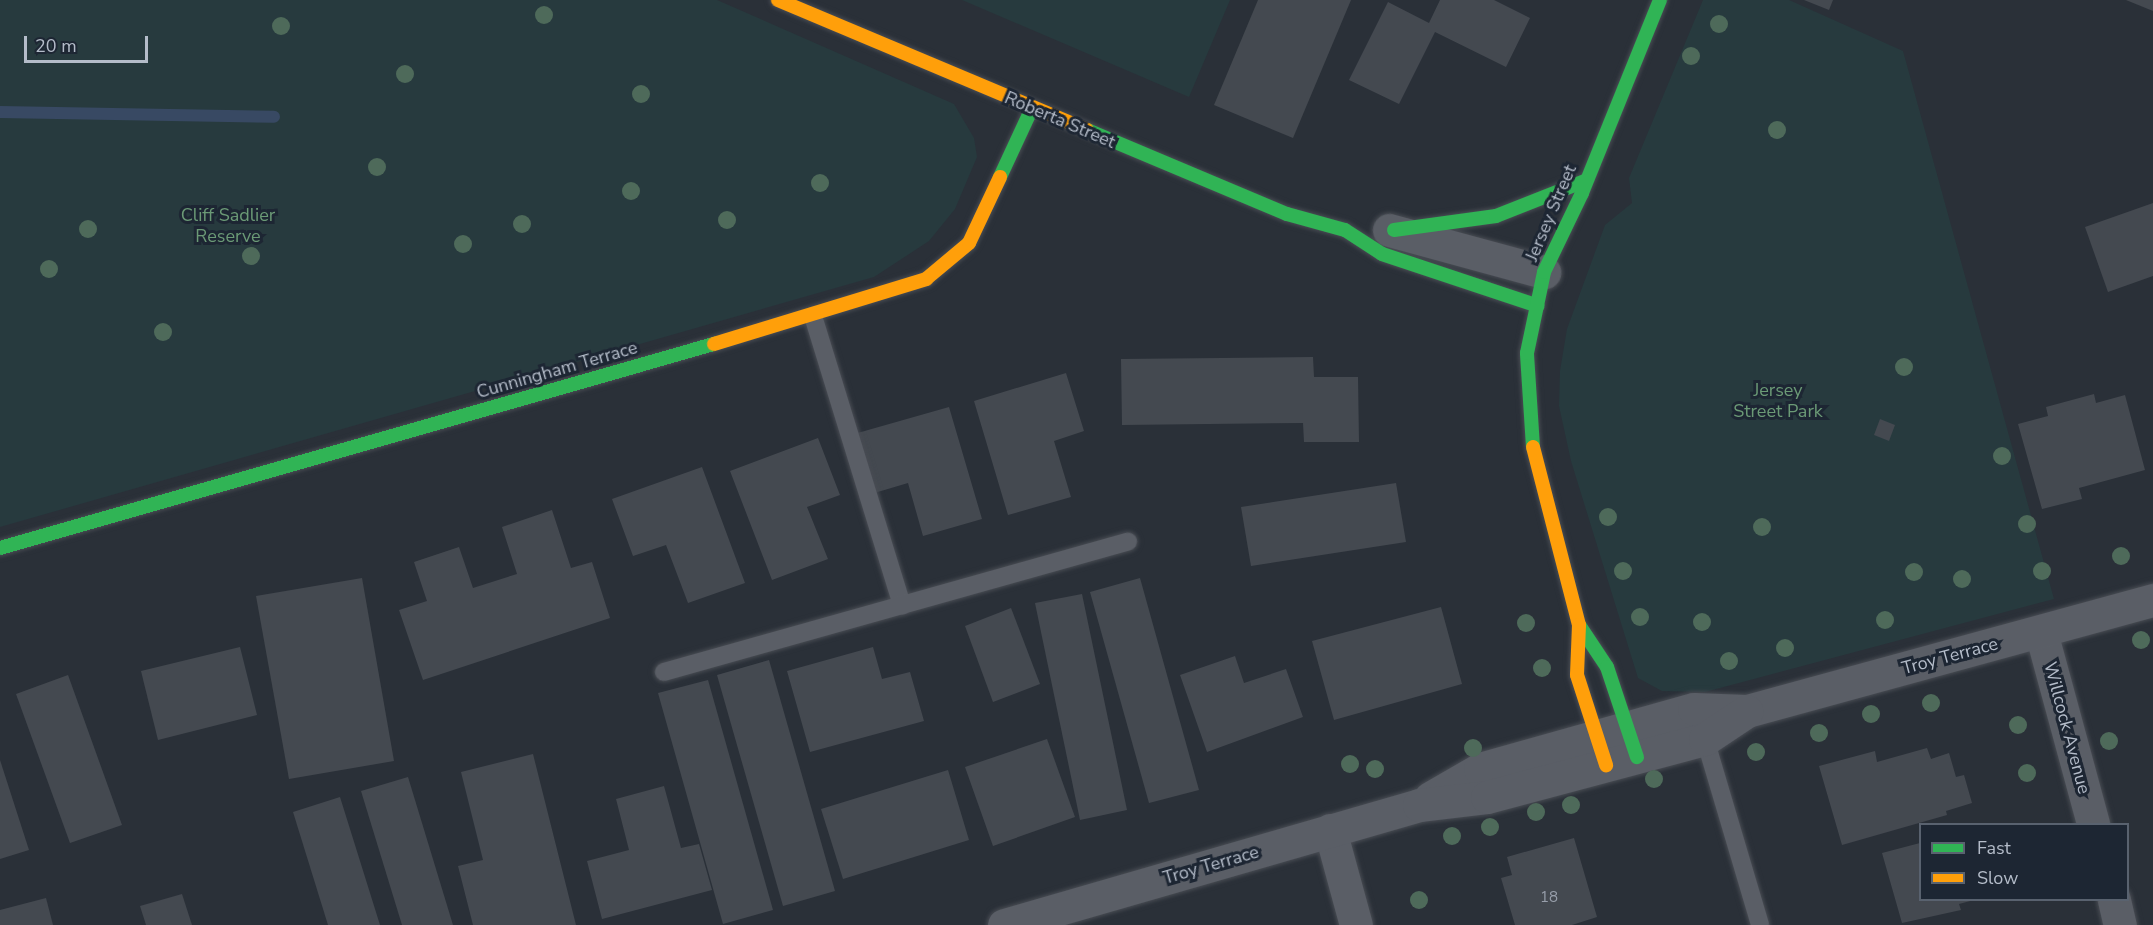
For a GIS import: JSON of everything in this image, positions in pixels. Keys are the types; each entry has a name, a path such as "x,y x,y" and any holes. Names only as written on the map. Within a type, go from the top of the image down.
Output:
{"street":[{"name":"Roberta Street","path":"778,0 1287,214 1345,230 1394,230 1544,272"},
{"name":"Jersey Street","path":"1617,747 1577,675 1578,625 1536,466 1527,405 1527,354 1544,272 1586,182 1660,0"},
{"name":"Cunningham Terrace","path":"0,548 813,316 926,279 954,259 985,215 1032,108"},
{"path":"1394,230 1496,216 1586,182"},
{"name":"Roberta Street","path":"1345,230 1382,254 1538,306"},
{"name":"Troy Terrace","path":"1004,925 1419,805 1487,797 1617,747 1694,709 1747,711 2153,600"},
{"name":"Jersey Street","path":"1578,625 1607,667 1617,747"},
{"name":"Willcock Avenue","path":"2041,632 2092,823"},
{"name":"Troy Terrace","path":"1617,747 1705,739 1747,711"},
{"path":"1330,830 1356,925"},
{"path":"2114,901 2120,925"}],"lane":[{"path":"813,316 902,606"},
{"path":"664,672 1128,542"},
{"path":"1705,739 1760,925"}],"green space":[{"name":"Cliff Sadlier Reserve","path":"0,0 717,0 954,104 974,138 977,157 955,209 929,241 874,277 0,527"},
{"path":"962,0 1230,0 1189,97"},
{"name":"Jersey Street Park","path":"1703,0 1789,0 1903,51 2054,599 1705,692 1662,691 1638,678 1571,461 1559,406 1560,371 1567,329 1605,225 1632,203 1629,178"}],"building":[{"path":"1258,0 1351,0 1293,138 1214,105"},
{"path":"1440,0 1494,0 1530,18 1506,67 1435,32 1399,104 1349,80 1388,2 1429,23"},
{"path":"1804,0 1833,0 1829,10"},
{"path":"2126,0 2153,0 2153,11"},
{"path":"2153,203 2153,276 2108,292 2085,227"},
{"path":"1313,357 1314,377 1358,377 1359,442 1304,442 1303,423 1122,425 1121,359"},
{"path":"1066,373 1084,431 1054,441 1071,497 1008,515 974,401"},
{"path":"2094,394 2096,403 2125,395 2145,470 2079,488 2082,499 2042,509 2018,424 2048,416 2046,407"},
{"path":"949,407 982,519 923,536 908,483 871,494 854,434"},
{"path":"1880,419 1895,425 1889,441 1874,435"},
{"path":"818,438 840,495 807,507 828,559 772,580 730,471"},
{"path":"702,467 745,583 688,603 666,545 633,556 612,499"},
{"path":"1396,483 1406,542 1251,566 1241,507"},
{"path":"552,510 571,568 592,562 610,618 423,680 399,610 427,601 414,562 459,547 473,588 517,574 502,527"},
{"path":"362,578 394,761 289,779 256,596"},
{"path":"1140,578 1199,790 1149,803 1090,592"},
{"path":"1082,594 1127,810 1080,820 1035,603"},
{"path":"1441,607 1462,684 1334,720 1312,641"},
{"path":"1011,608 1040,684 993,702 965,626"},
{"path":"240,647 257,715 158,740 141,671"},
{"path":"873,647 882,679 910,672 924,721 810,752 787,671"},
{"path":"1235,656 1244,683 1286,669 1303,717 1207,752 1180,675"},
{"path":"769,660 835,891 783,906 717,675"},
{"path":"68,675 122,825 70,843 16,694"},
{"path":"708,680 773,910 723,924 658,693"},
{"path":"1047,739 1075,817 993,846 965,767"},
{"path":"1927,748 1931,759 1949,753 1956,777 1964,775 1972,803 1946,811 1947,815 1842,845 1819,766 1875,751 1877,762"},
{"path":"533,754 576,925 473,925 458,866 483,860 461,772"},
{"path":"0,760 29,850 0,859"},
{"path":"948,770 969,840 843,879 821,809"},
{"path":"408,777 453,925 402,925 361,791"},
{"path":"664,786 681,848 699,844 712,890 602,919 587,861 629,850 616,799"},
{"path":"340,797 380,925 328,925 293,812"},
{"path":"1574,838 1597,917 1572,925 1515,925 1501,878 1512,875 1507,857"},
{"path":"1919,843 1919,901 1970,901 1959,904 1961,910 1902,923 1882,853"},
{"path":"182,894 192,925 146,925 140,906"},
{"path":"46,898 53,925 0,925 0,910"}],"waterway":[{"path":"0,112 274,117"}],"traffic: fast":[{"path":"1533,447 1527,353 1544,272 1582,193 1660,0"},
{"path":"1000,177 1032,108"},
{"path":"1087,130 1287,214 1345,230 1382,254 1538,306"},
{"path":"1394,230 1496,216 1585,181"},
{"path":"0,548 714,344"},
{"path":"1579,625 1607,667 1637,757"}],"traffic: slow":[{"path":"778,0 1087,130"},
{"path":"714,344 926,279 969,243 1000,177"},
{"path":"1533,447 1579,625 1577,675 1606,765"}]}
